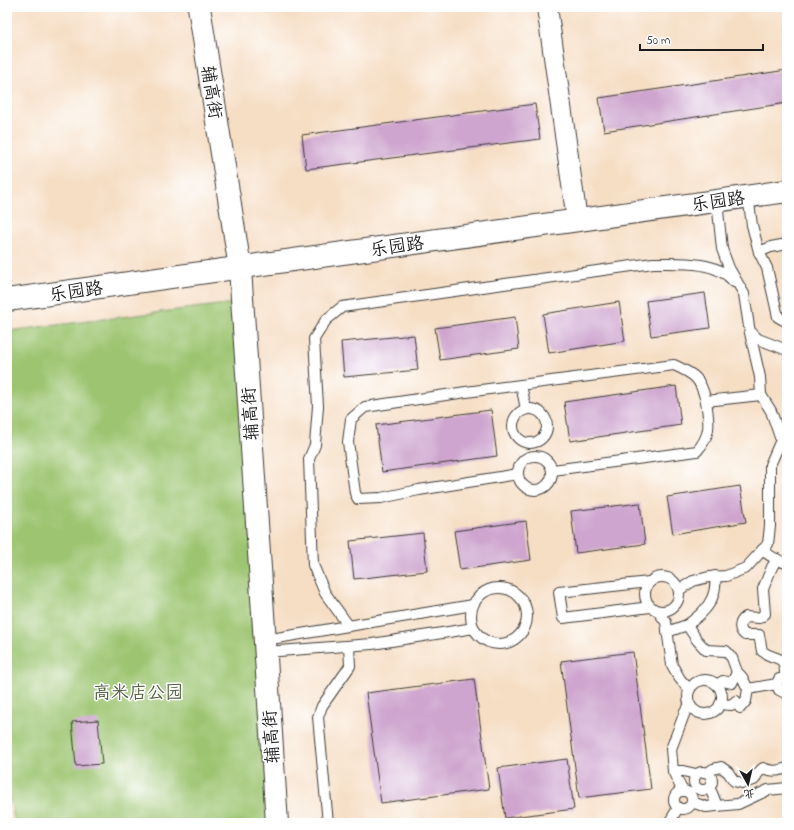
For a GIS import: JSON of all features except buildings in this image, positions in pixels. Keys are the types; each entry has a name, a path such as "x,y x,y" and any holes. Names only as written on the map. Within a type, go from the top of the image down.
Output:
{"street":[{"name":"辅高街","path":"199,7 240,268 277,823"},
{"path":"547,7 577,220"},
{"name":"乐园路","path":"7,300 787,191"}],"lane":[{"path":"748,196 752,225 759,252 768,268 778,317 787,322"},
{"path":"679,590 693,581 709,576 726,576 746,568 768,544 770,526 770,465 784,440 762,395 744,294 729,268 722,250 717,201"},
{"path":"759,252 771,247 787,244"},
{"path":"348,625 325,592 313,565 309,459 315,445 318,406 314,339 326,320 342,307 653,263 690,262 715,269 729,276 744,294"},
{"path":"750,331 758,339 787,350"},
{"path":"518,474 419,490 381,498 358,498 355,493 348,442 351,419 364,407 674,365 690,372 702,385 706,401 709,430 704,444 697,451 553,470"},
{"path":"521,385 526,409"},
{"path":"706,401 762,395"},
{"path":"526,409 537,410 542,413 547,423 548,428 543,438 533,443 521,441 514,432 512,426 516,415 520,411 526,409"},
{"path":"533,443 534,456"},
{"path":"534,456 543,457 547,460 553,470 551,481 548,485 538,490 527,488 522,485 518,474 522,463 526,459 534,456"},
{"path":"762,550 782,561"},
{"path":"782,561 772,567 764,589 765,614 759,618 746,617 742,620 740,625 741,631 745,635 760,635 762,651 766,655 779,658 783,662 786,675 779,678 777,684 779,690 787,694"},
{"path":"663,576 673,581 679,590 677,602 674,606 664,611 654,609 563,618 559,592 649,582 657,577 663,576"},
{"path":"667,632 687,625 699,616 715,593 715,576"},
{"path":"649,582 645,589 645,600 666,622 672,665 680,679 689,688"},
{"path":"502,587 510,589 518,594 524,602 528,611 528,621 518,638 509,643 499,645 489,643 481,638 471,623 473,605 477,598 492,588 502,587"},
{"path":"265,646 348,625 473,605"},
{"path":"687,625 706,650 726,650 732,658 737,672 742,677 748,689 746,702 740,708 736,701 731,704 720,704"},
{"path":"265,646 349,646 372,644 474,628"},
{"path":"328,823 318,716 322,706 350,666 349,646"},
{"path":"717,685 723,681 732,683 737,672"},
{"path":"706,679 717,685 722,693 720,704 717,709 707,714 696,712 690,705 687,697 689,688 695,682 706,679"},
{"path":"748,689 777,684"},
{"path":"690,705 685,712 671,749 673,771 682,790 690,794 692,802"},
{"path":"673,771 683,770 696,774 702,772 708,773 713,769 721,767 728,772 734,781 742,783 754,780 763,768 769,771 778,771 787,768"},
{"path":"708,773 712,780 709,788"},
{"path":"696,774 694,780 695,786 701,790 709,788"},
{"path":"709,788 717,806"},
{"path":"692,802 706,807 738,804 768,790 787,788"},
{"path":"678,808 674,799 676,794 682,790"},
{"path":"678,808 686,809 692,802"},
{"path":"669,823 678,808"}],"green space":[{"name":"高米店公园","path":"242,302 277,823 15,823 7,788 7,331"}]}
